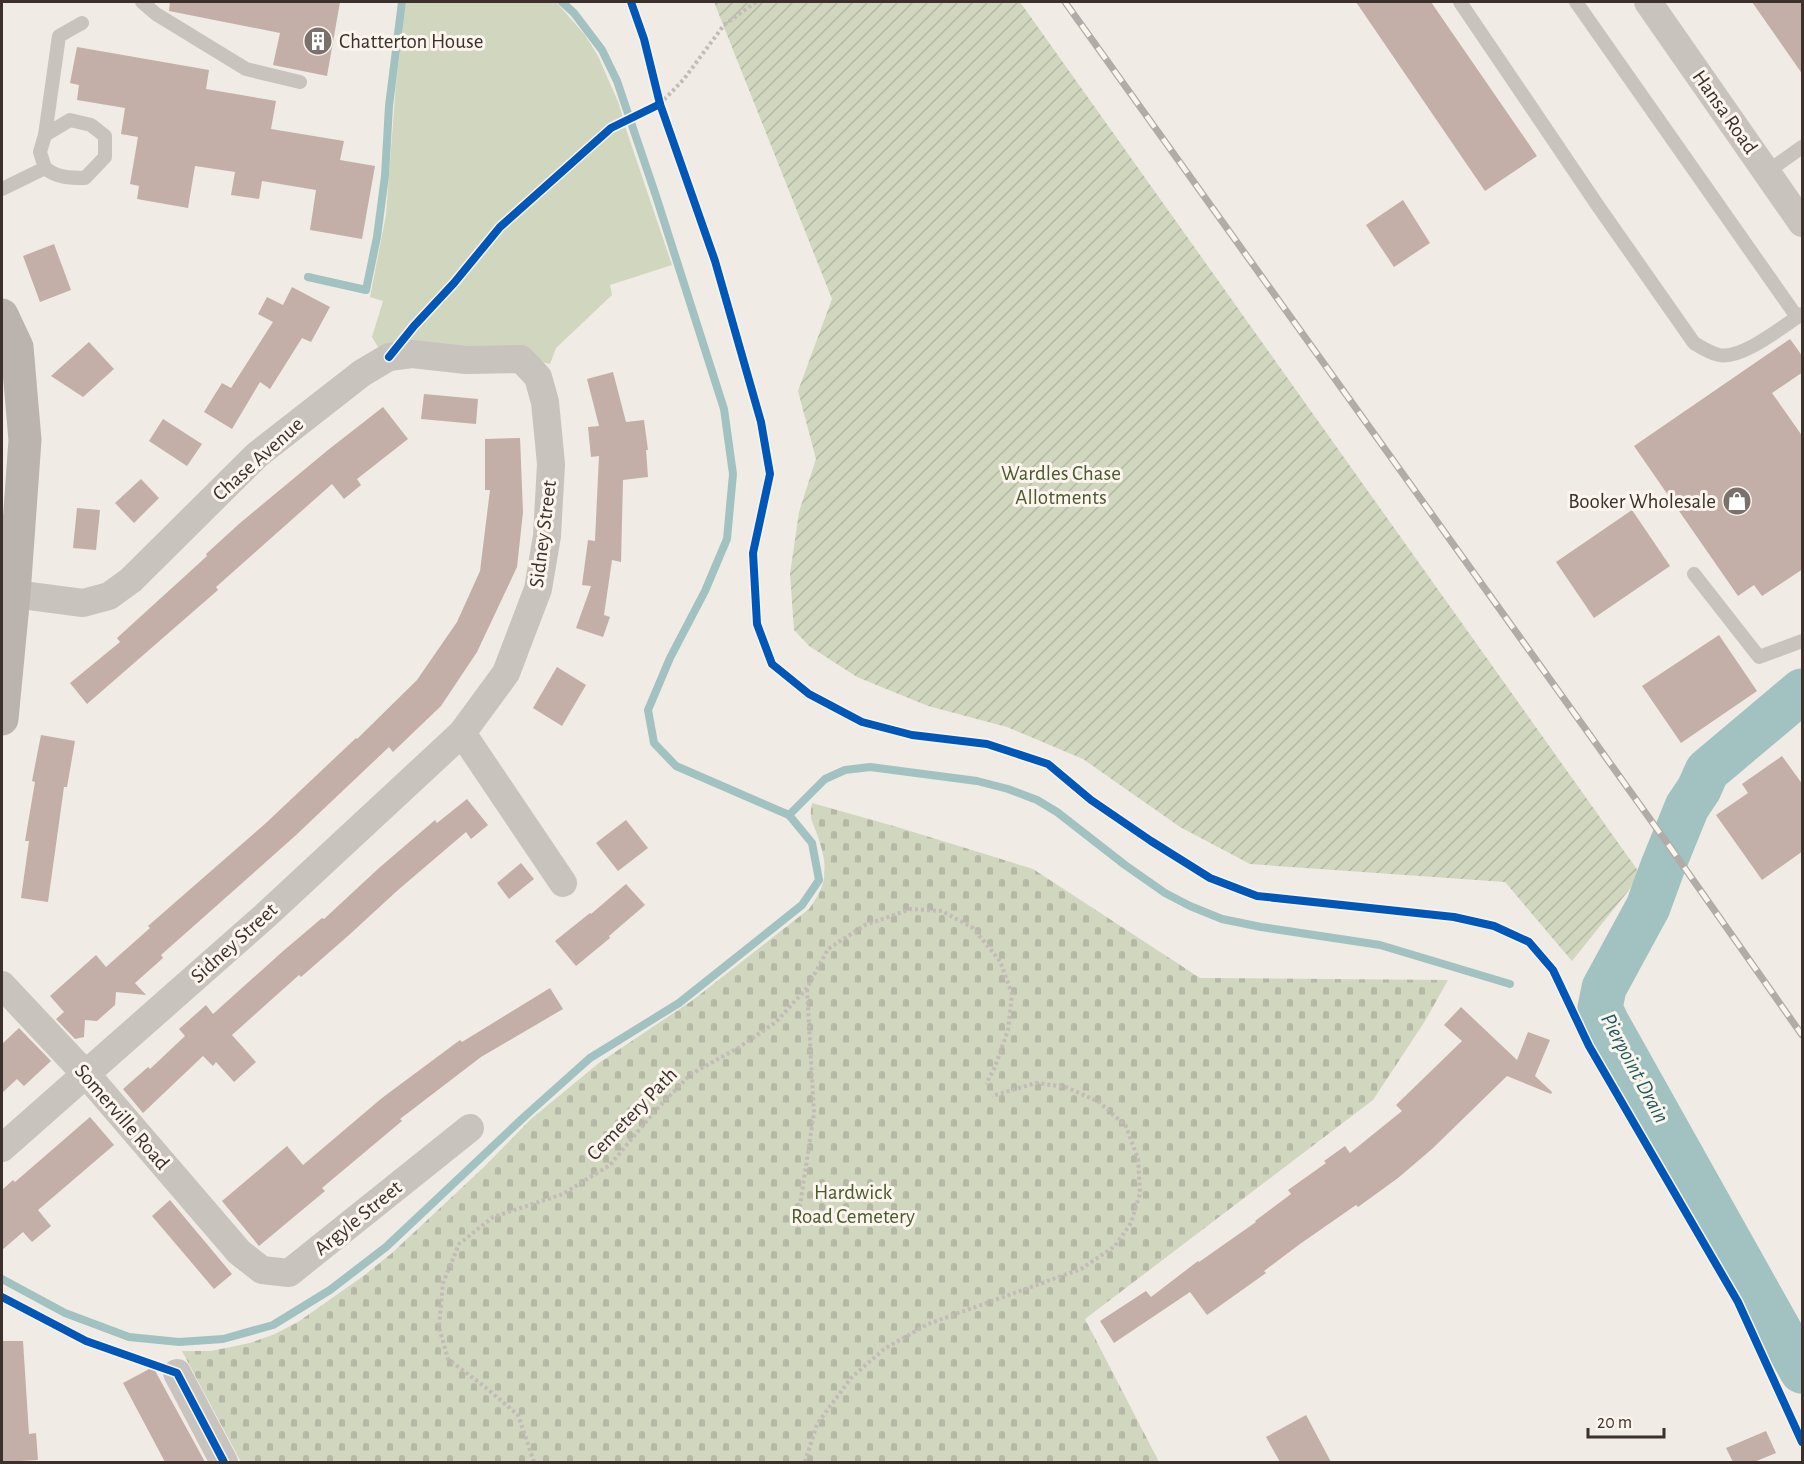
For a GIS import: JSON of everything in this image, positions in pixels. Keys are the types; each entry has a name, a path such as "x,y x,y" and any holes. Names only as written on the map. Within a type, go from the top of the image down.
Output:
{"main road":[{"path":"2,315 17,347 25,440 15,594 2,706"}],"street":[{"name":"Hansa Road","path":"1647,2 1803,223"},
{"name":"Chase Avenue","path":"15,594 83,603 109,596 131,580 256,455 362,373 389,357 412,354 466,360 520,359"},
{"name":"Sidney Street","path":"2,1148 266,915 462,733 506,673 538,590 547,536 551,464 545,402 538,377 520,359"},
{"path":"462,733 563,883"},
{"name":"Somerville Road","path":"2,985 85,1073 239,1252"},
{"name":"Argyle Street","path":"239,1252 262,1270 289,1273 470,1128"},
{"path":"177,1373 224,1462"}],"lane":[{"path":"142,2 156,14 246,69 300,82"},
{"path":"1460,2 1604,216 1694,343 1720,356 1734,356 1749,349 1800,316 1576,2"},
{"path":"45,135 70,120 91,125 105,136 105,157 86,178 69,178 52,174 45,168 40,152 45,135 59,36 82,23"},
{"path":"1767,172 1803,147"},
{"path":"2,189 45,168"},
{"path":"1694,574 1759,657 1803,641"}],"path":[{"path":"657,106 684,79 724,25 756,2"},
{"path":"657,94 657,106"},
{"path":"796,1225 814,1113 807,988"},
{"path":"805,1462 818,1424 851,1378 884,1349 928,1324 1081,1269 1115,1246 1131,1223 1140,1193 1138,1159 1126,1126 1099,1101 1066,1087 1036,1083 992,1096"},
{"path":"2,1297 86,1341 177,1373"}],"green space":[{"path":"406,2 556,2 585,35 598,56 619,104 672,265 610,285 612,295 556,348 550,364 536,361 381,352 372,337 383,301 370,297 386,215 396,84"},
{"name":"Wardles Chase Allotments","path":"714,2 1020,2 1641,875 1572,961 1505,882 1250,864 1180,827 1083,759 1007,727 928,706 857,677 809,646 794,630 790,574 799,512 816,459 798,391 832,299"},
{"name":"Hardwick Road Cemetery","path":"812,803 1033,869 1200,978 1448,980 1425,1021 1373,1100 1085,1319 1159,1462 241,1462 182,1351 211,1351 250,1343 275,1334 298,1322 362,1277 392,1253 485,1166 531,1119 599,1063 693,1000 809,909 820,890 825,873 823,855 812,819"}],"building":[{"name":"Chatterton House","path":"170,2 340,2 327,76 273,65 280,33 169,11"},
{"path":"1356,2 1431,2 1537,156 1485,191"},
{"path":"1752,2 1803,2 1803,75"},
{"path":"77,47 209,70 206,89 276,101 271,129 344,141 340,160 375,166 362,239 310,230 316,190 262,181 259,199 231,195 235,172 195,166 188,208 137,199 139,186 130,184 138,137 121,134 125,108 77,100 79,85 70,83"},
{"path":"1403,200 1430,243 1394,267 1366,225"},
{"path":"54,244 71,290 40,302 23,256"},
{"path":"292,287 330,307 311,342 302,338 270,389 260,382 232,429 204,412 222,383 231,388 273,322 258,314 267,297 283,305"},
{"name":"Booker Wholesale","path":"1790,339 1803,357 1803,372 1772,393 1803,437 1803,569 1762,596 1754,585 1738,596 1634,446"},
{"path":"89,342 114,369 83,397 51,376"},
{"path":"613,372 626,422 644,420 648,450 646,450 648,477 623,480 621,562 612,560 604,615 610,617 603,637 576,628 591,586 582,585 588,540 595,541 599,456 591,457 588,427 599,426 587,379"},
{"path":"424,394 478,399 476,424 421,419"},
{"path":"383,407 408,439 357,479 361,485 344,499 332,484 216,587 218,590 87,704 70,683 120,642 117,638 240,523"},
{"path":"163,419 202,444 187,466 149,441"},
{"path":"520,438 523,512 517,567 477,652 441,706 393,752 389,747 295,836 161,955 163,958 135,983 146,995 116,992 115,1005 97,1021 85,1020 84,1037 75,1039 56,1019 64,1012 50,996 96,955 106,967 150,928 148,926 266,823 417,680 457,622 480,571 490,490 485,490 485,439"},
{"path":"141,479 159,498 134,523 115,503"},
{"path":"77,508 100,510 96,550 73,548"},
{"path":"1632,510 1670,566 1594,618 1556,562"},
{"path":"1719,635 1757,691 1681,743 1642,686"},
{"path":"557,667 586,685 562,726 533,708"},
{"path":"41,735 75,741 67,787 64,787 48,902 21,898 29,841 25,841 35,782 32,781"},
{"path":"1782,756 1803,785 1803,851 1762,880 1716,815 1748,793 1742,784"},
{"path":"467,799 488,825 471,839 466,832 232,1035 256,1062 234,1082 216,1062 213,1066 203,1056 143,1113 123,1089 148,1067 150,1069 185,1036 179,1029 206,1005 213,1014 435,820 437,823"},
{"path":"626,820 648,848 618,871 596,843"},
{"path":"521,863 534,879 509,899 497,883"},
{"path":"626,884 645,905 576,966 555,941"},
{"path":"550,988 563,1009 481,1057 400,1119 402,1121 322,1188 325,1191 259,1246 222,1201 287,1146 303,1165 382,1098 460,1040 462,1042"},
{"path":"1461,1007 1517,1060 1528,1032 1550,1040 1535,1076 1552,1092 1551,1094 1507,1076 1432,1149 1398,1178 1300,1244 1264,1271 1266,1273 1207,1315 1190,1292 1114,1343 1100,1321 1146,1291 1151,1297 1198,1261 1256,1222 1291,1194 1288,1190 1326,1163 1324,1161 1345,1146 1350,1153 1402,1111 1396,1105 1462,1041 1444,1025"},
{"path":"19,1028 51,1061 24,1086 17,1079 2,1093 2,1044"},
{"path":"90,1117 114,1145 38,1210 51,1226 32,1242 23,1232 2,1250 2,1190 13,1180 15,1182"},
{"path":"170,1200 232,1274 214,1289 152,1216"},
{"path":"2,1341 23,1341 29,1434 36,1433 38,1460 2,1462"},
{"path":"153,1367 205,1462 165,1462 123,1383"},
{"path":"1306,1415 1331,1462 1280,1462 1266,1437"},
{"path":"1766,1431 1776,1453 1754,1462 1733,1462 1726,1448"}],"waterway":[{"path":"308,277 366,290 377,237 385,176 389,106 402,2"},
{"path":"562,2 574,13 602,50 617,81 724,409 733,474 727,539 705,591 670,658 648,710 654,743 676,766 789,815 825,779 845,770 870,767 977,781 1008,789 1037,800 1057,812 1165,893 1222,919 1380,945 1510,984"},
{"name":"Pierpoint Drain","path":"1802,691 1707,771 1687,807 1648,907 1604,988 1600,1008 1802,1371"},
{"path":"2,1279 65,1313 129,1337 179,1342 223,1339 273,1325 330,1290 386,1247 590,1058 679,1003 802,905 819,880 812,843 789,815"}],"railway":[{"path":"1065,2 1802,1035"}],"cycle path":[{"path":"389,357 500,227 611,128 660,104 644,39 631,2"},
{"path":"660,104 715,261 761,422 770,474 753,553 757,624 772,664 809,694 862,722 912,735 987,744 1048,764 1091,800 1151,841 1210,878 1257,896 1454,917 1494,926 1529,942 1553,970 1589,1046 1738,1302 1802,1442"},
{"path":"2,1297 86,1341 177,1373 224,1462"}],"place":[{"name":"Chatterton House","path":"318,41"},
{"name":"Booker Wholesale","path":"1737,501"}]}
